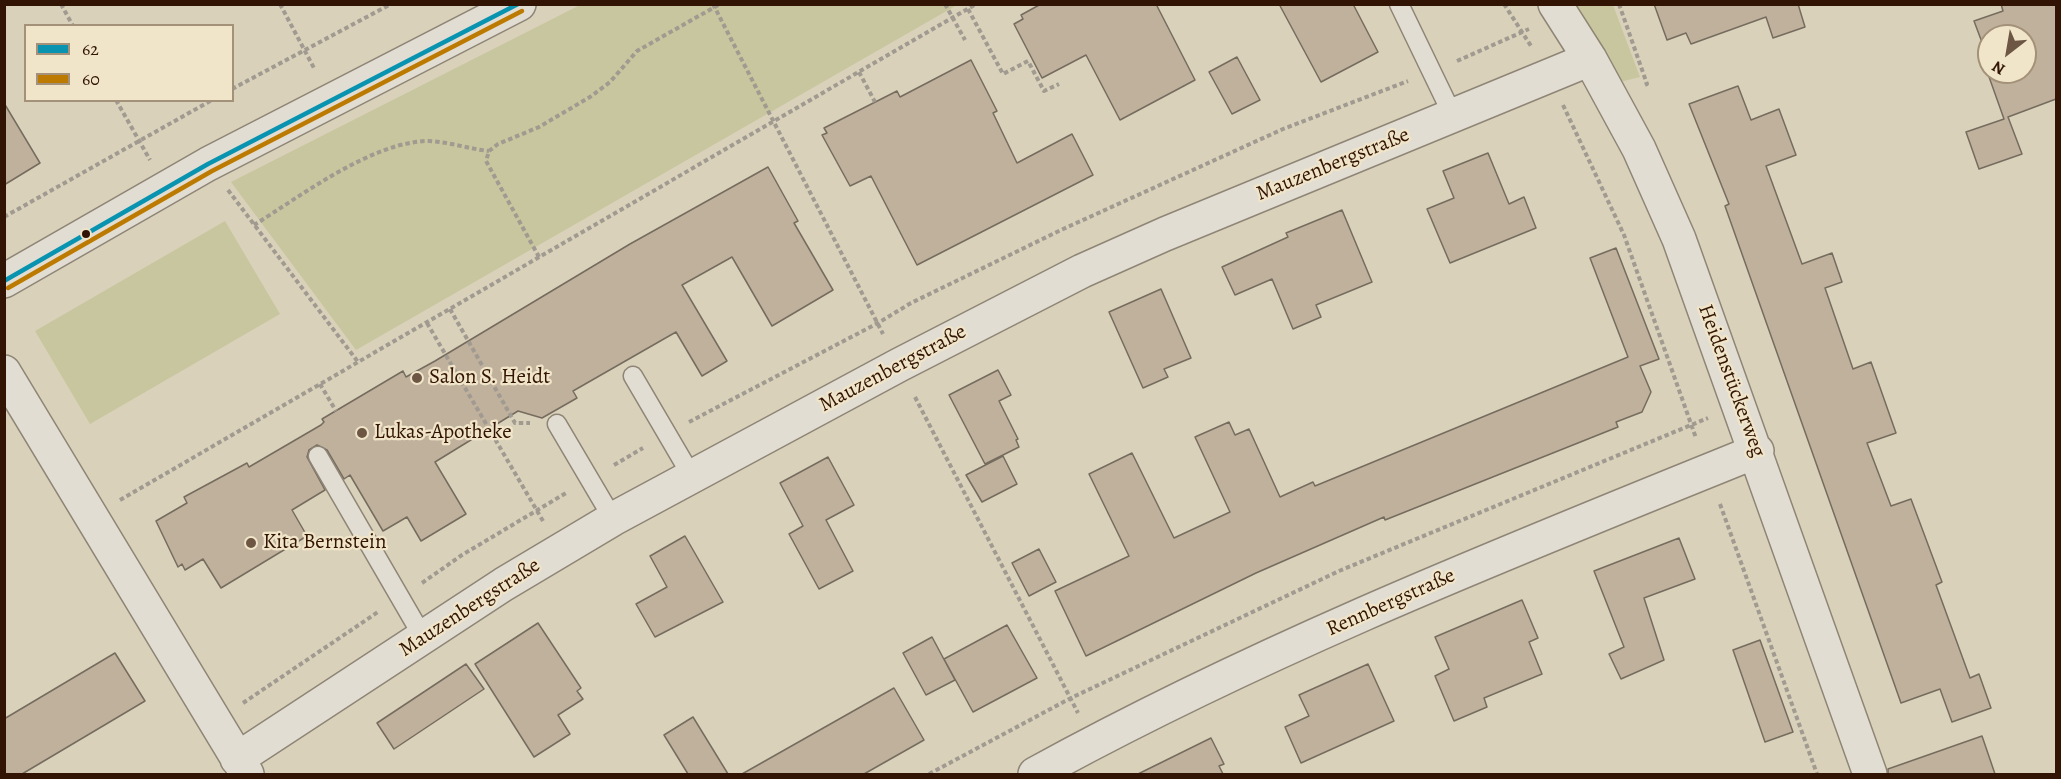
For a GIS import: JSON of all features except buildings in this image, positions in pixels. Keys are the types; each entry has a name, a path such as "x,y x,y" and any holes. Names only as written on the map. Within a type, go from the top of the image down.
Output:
{"street":[{"path":"4,281 208,164 519,4"},
{"name":"Heidenstückerweg","path":"1555,4 1590,59 1639,149 1679,239 1757,451 1870,774"},
{"name":"Mauzenbergstraße","path":"242,767 423,637 560,550 691,475 899,365 1092,266 1590,59"},
{"path":"4,372 242,767"},
{"name":"Rennbergstraße","path":"1035,774 1094,742 1366,613 1757,451"}],"lane":[{"path":"1399,4 1454,116"},
{"path":"633,376 691,475"},
{"path":"557,424 613,519"},
{"path":"318,456 423,637"}],"path":[{"path":"61,4 72,24"},
{"path":"280,4 331,101"},
{"path":"234,88 391,4"},
{"path":"539,257 486,161 489,151 498,144 539,127 590,97 610,82 637,51 720,4"},
{"path":"945,4 965,40"},
{"path":"91,517 976,4"},
{"path":"1504,4 1550,76 1624,235 1817,774"},
{"path":"714,6 1094,742"},
{"path":"968,9 1003,74 1028,61 1044,91 1059,84"},
{"path":"859,72 875,102"},
{"path":"117,102 165,188"},
{"path":"4,217 209,102"},
{"path":"254,225 334,175 366,159 403,146 427,141 489,151"},
{"path":"208,164 358,362"},
{"path":"450,309 515,423 557,424"},
{"path":"427,323 560,550"},
{"path":"320,384 336,411"},
{"path":"929,774 1071,698 1339,571 1740,405"}],"shaded area":[{"path":"582,4 957,5 356,350 231,182"},
{"path":"1574,5 1613,5 1640,77 1620,82"},
{"path":"225,221 280,314 90,424 35,331"}],"transit line":[{"name":"62","path":"4,281 208,164 518,4"},
{"name":"60","path":"8,288 212,171 522,11"}],"place":[{"name":"Salon S. Heidt","path":"417,378"},
{"name":"Lukas-Apotheke","path":"362,433"},
{"name":"Kita Bernstein","path":"251,543"}]}
